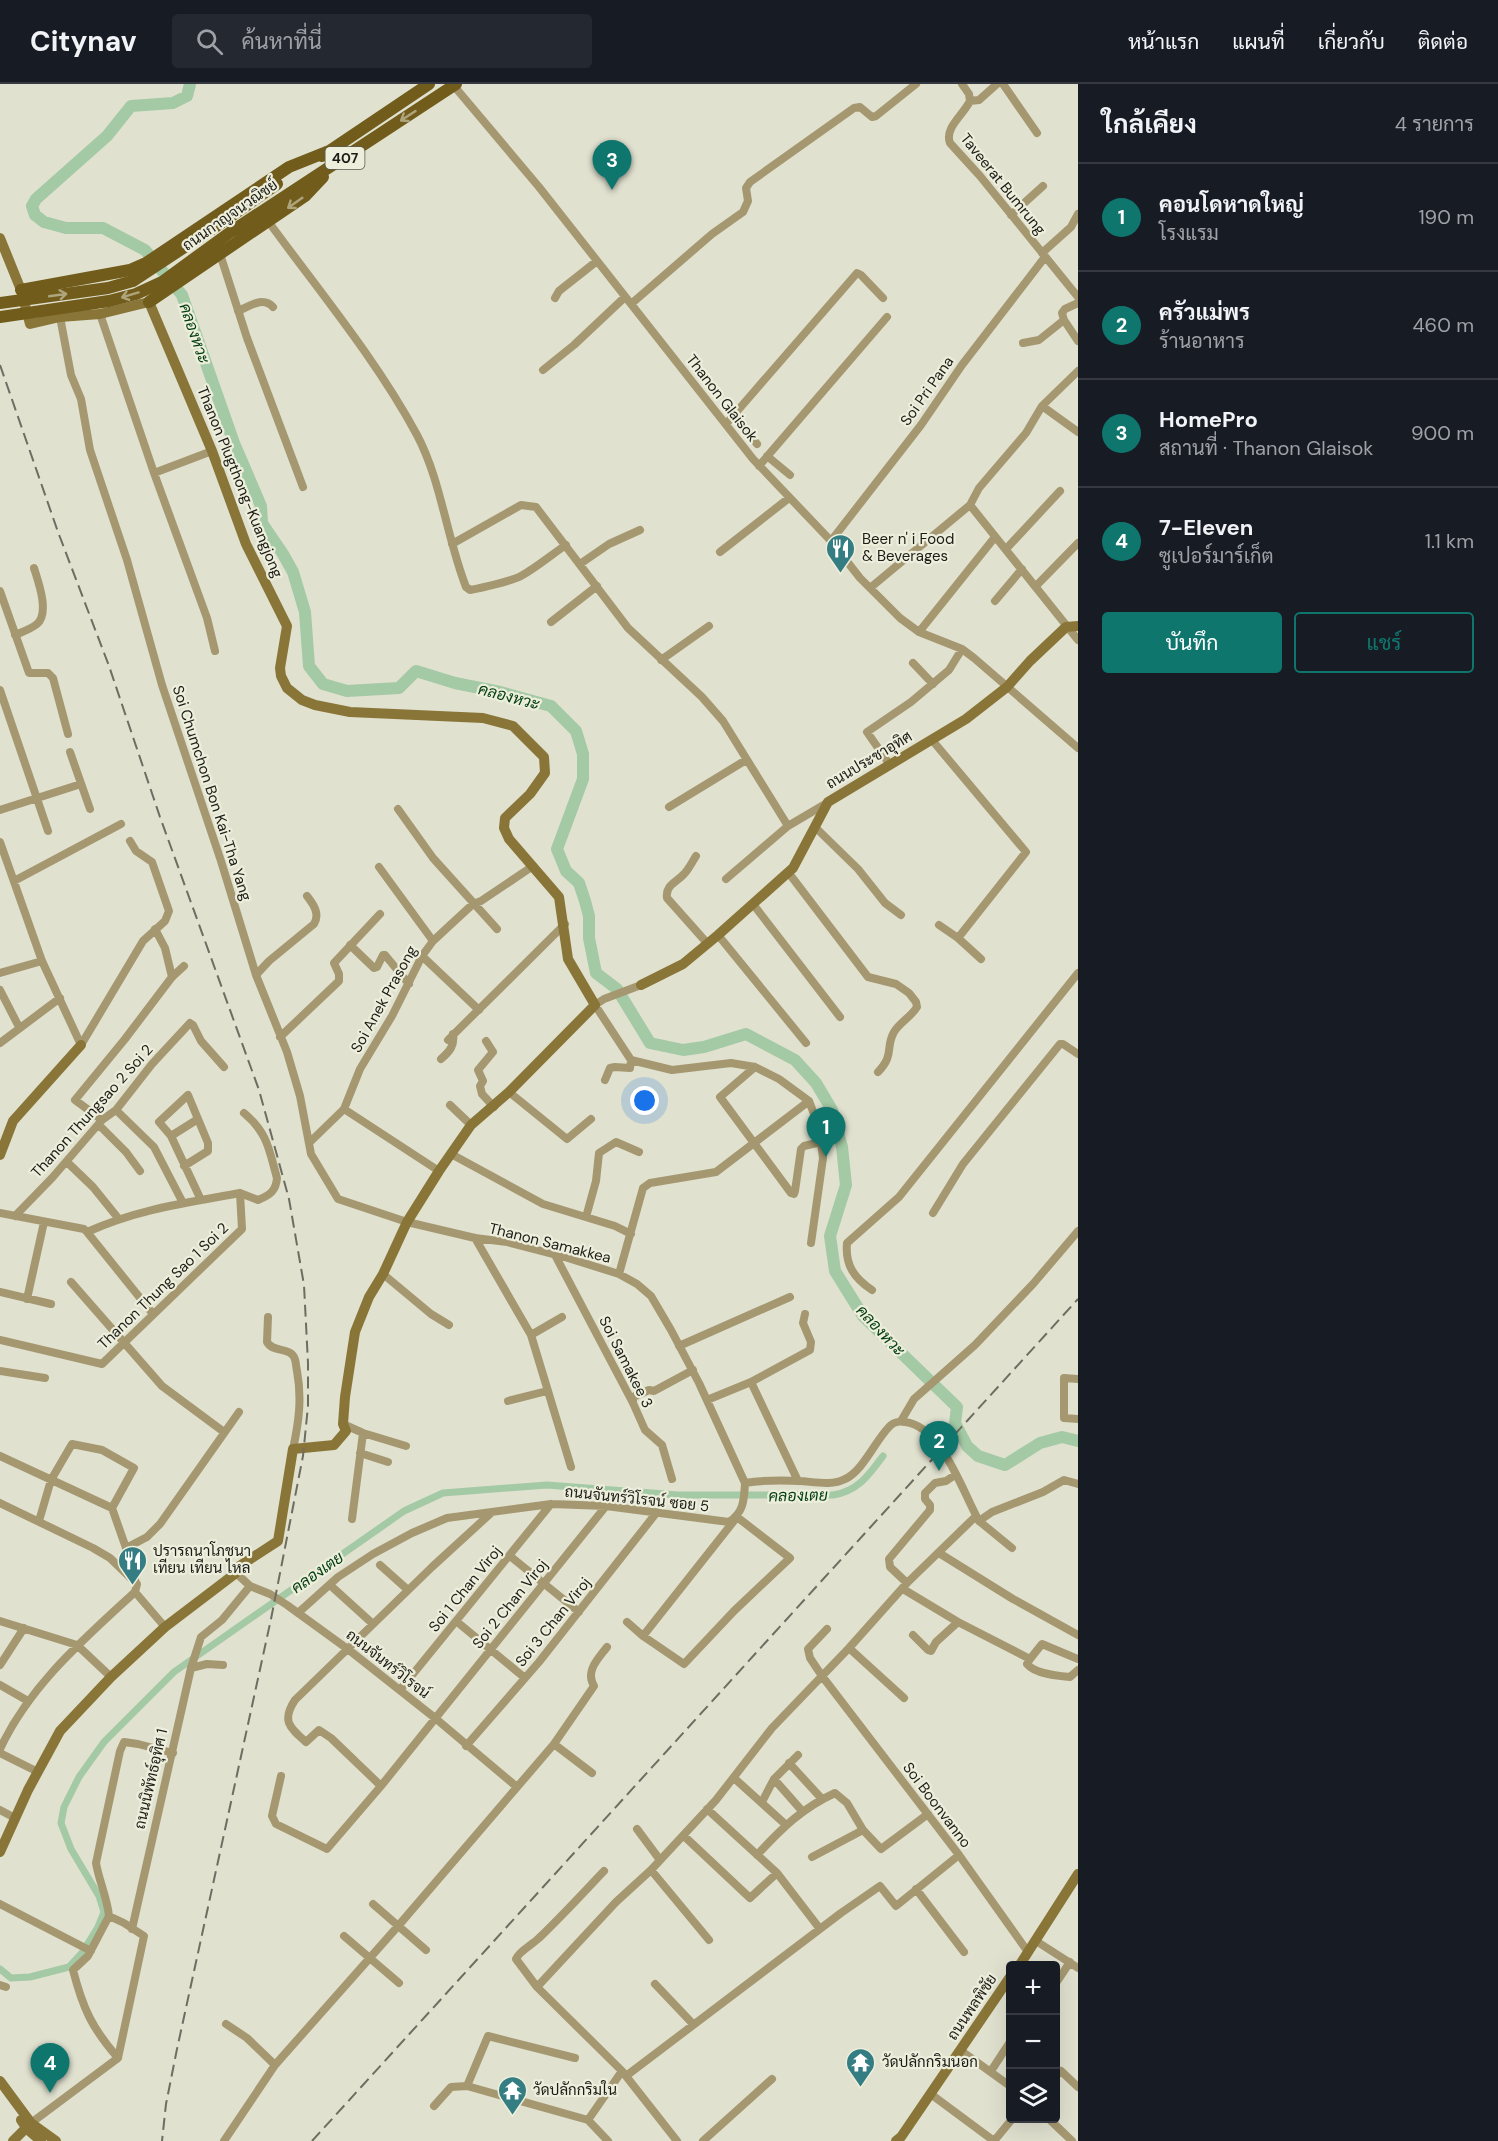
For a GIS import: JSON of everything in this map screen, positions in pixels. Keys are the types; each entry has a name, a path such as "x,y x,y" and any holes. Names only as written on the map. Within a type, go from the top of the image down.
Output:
{"main road":[{"name":"ถนนกาญจนวณิชย์","path":"0,317 109,301 136,294 162,282 228,226 329,151 429,84"},
{"name":"ถนนกาญจนวณิชย์","path":"0,303 108,288 133,281 337,163 455,85"},
{"path":"21,290 130,270 146,263 289,167 329,151"},
{"path":"149,302 305,196 337,163"}],"street":[{"path":"631,304 712,234 743,212 748,201 746,188 750,182 854,108 860,107 872,117 876,116 916,84"},
{"path":"962,84 969,94 970,101 979,100 997,84"},
{"path":"1003,84 1037,133"},
{"name":"Thanon Glaisok","path":"455,85 539,187 759,466 831,541 870,588 900,618 919,632 962,649 1078,748"},
{"name":"Taveerat Bumrung","path":"970,101 949,131 950,143 1078,297"},
{"path":"1011,215 1043,186"},
{"name":"Soi Pri Pana","path":"831,541 921,425 962,364 1043,255 1071,227 1078,214"},
{"path":"268,221 367,356 418,436 431,469 466,587 470,590 520,577 566,545"},
{"path":"0,238 21,290 30,324 60,317 100,314 149,302"},
{"path":"220,254 238,311 303,487"},
{"path":"555,298 559,291 597,261"},
{"path":"726,424 857,273 861,274 884,298"},
{"path":"543,370 625,297"},
{"path":"238,311 262,301 273,307"},
{"name":"Thanon Plugthong-Kuangjong","path":"149,302 212,451 246,544 287,626 280,668 287,688 302,700 315,705 350,712 483,718 513,726 544,757 545,773 530,794 505,818 504,828 509,839 559,897 568,959 600,1002"},
{"path":"1078,303 1065,309 1062,313 1078,341"},
{"path":"100,314 154,473 207,618 215,651"},
{"name":"Soi Chumchon Bon Kai-Tha Yang","path":"60,317 71,375 81,399 90,450 127,560 162,686 221,861 256,975 300,1096 311,1154 338,1199 407,1222"},
{"path":"759,466 887,317"},
{"path":"1023,343 1039,340 1064,320"},
{"path":"870,588 970,505 979,488 1026,433 1042,406 1078,371"},
{"path":"1042,406 1078,432"},
{"path":"734,415 757,444"},
{"path":"154,473 212,451"},
{"path":"767,456 790,475"},
{"path":"1006,549 1060,491"},
{"path":"720,552 789,498"},
{"path":"452,544 521,505 536,507 628,628 702,697 723,721 788,826"},
{"path":"970,505 1078,640"},
{"path":"580,564 609,544 640,530"},
{"path":"919,632 995,537"},
{"path":"1036,586 1078,543"},
{"path":"15,635 36,625 40,619 43,597 34,568"},
{"path":"994,601 1022,569"},
{"path":"550,622 597,586"},
{"path":"0,591 30,674 48,673 53,678 69,734"},
{"path":"661,660 709,626"},
{"path":"1066,627 1078,626"},
{"name":"ถนนประชาอุทิศ","path":"641,985 682,964 793,868 828,802 966,719 1007,687 1030,661 1066,627"},
{"path":"890,765 867,732 911,702 950,670 962,649"},
{"path":"913,663 933,684"},
{"path":"0,690 3,708 48,831"},
{"path":"932,740 1026,852 958,938"},
{"path":"70,752 90,809"},
{"path":"669,807 746,760"},
{"path":"0,810 81,784"},
{"path":"726,879 788,826 828,802"},
{"path":"398,809 433,858 497,929"},
{"path":"14,881 121,824"},
{"path":"815,827 858,868 885,903 901,915"},
{"path":"0,1155 13,1121 81,1045 143,941 165,921 169,910 152,862 136,851 130,841"},
{"path":"0,842 42,961 81,1045"},
{"path":"696,856 686,873 668,888 666,893 667,898 707,943"},
{"name":"Soi Anek Prasong","path":"309,1143 344,1109 360,1069 392,1016 422,956 433,941 473,904 533,866"},
{"path":"379,867 433,941"},
{"path":"788,872 868,977 897,984 916,1002 914,1012 892,1035 888,1061 878,1072"},
{"path":"256,975 269,961 314,924 317,918 316,911 307,896"},
{"path":"753,904 840,1017"},
{"path":"280,1037 339,981 340,977 334,963 380,914"},
{"path":"441,1059 451,1050 454,1040 451,1037 564,924"},
{"path":"939,925 981,958"},
{"path":"155,928 165,948 172,977"},
{"path":"718,935 806,1043"},
{"path":"350,945 374,968 385,955 409,984"},
{"path":"422,956 479,1010"},
{"path":"0,973 42,961"},
{"path":"140,1171 100,1123 75,1100 172,977 184,966"},
{"path":"872,1290 858,1280 846,1255 847,1243 899,1197 1078,973"},
{"path":"299,1448 334,1445 346,1431 343,1424 346,1387 355,1332 369,1297 383,1274 407,1222 471,1125 494,1107 600,1002 641,985"},
{"path":"0,990 19,1027"},
{"path":"0,1043 60,998"},
{"path":"600,1002 631,1060 630,1068 610,1068 605,1080"},
{"name":"Thanon Thungsao 2 Soi 2","path":"15,1216 67,1162 100,1123 116,1110 152,1064 189,1024 192,1023 201,1041 224,1067"},
{"path":"486,1041 493,1052 478,1070 483,1081 480,1086 481,1091 494,1107"},
{"path":"933,1213 963,1164 1060,1044 1078,1054"},
{"path":"631,1060 672,1070 730,1063 755,1067 779,1079 809,1101 819,1127 823,1158 811,1243"},
{"path":"755,1067 720,1097 792,1194 795,1191 801,1149 804,1146 821,1142"},
{"path":"509,1092 567,1139 591,1119"},
{"path":"184,1166 208,1151 208,1143 188,1095 159,1122 171,1136 184,1166 201,1200"},
{"path":"619,1274 643,1188 650,1183 716,1172 809,1101"},
{"path":"450,1105 471,1125"},
{"path":"344,1109 439,1171"},
{"path":"116,1110 154,1147 183,1203"},
{"path":"87,1232 118,1218 176,1203 240,1193 258,1200 271,1193 277,1179 266,1139 258,1125 244,1113"},
{"path":"171,1136 198,1119"},
{"path":"586,1217 596,1180 599,1153 616,1142 639,1152"},
{"path":"451,1154 543,1204 615,1226 630,1234"},
{"path":"67,1162 93,1187 118,1218"},
{"name":"Thanon Thung Sao 1 Soi 2","path":"0,1340 102,1364 242,1229 240,1193"},
{"path":"0,1213 84,1229 153,1314"},
{"path":"27,1299 44,1222"},
{"name":"Thanon Samakkea","path":"407,1222 475,1238 507,1242 619,1274 637,1284 651,1296 693,1370 745,1483"},
{"path":"901,1421 914,1399 975,1345 1033,1284 1078,1231"},
{"path":"475,1238 531,1335 571,1467"},
{"name":"Soi Samakee 3","path":"555,1255 645,1430 662,1444 672,1479"},
{"path":"383,1274 449,1326"},
{"path":"71,1282 162,1386 224,1431"},
{"path":"0,1292 51,1304"},
{"path":"679,1346 790,1297"},
{"path":"707,1400 751,1382 812,1348 803,1323 804,1314"},
{"path":"0,1852 60,1731 111,1677 165,1627 236,1573 238,1567 278,1540 299,1448 301,1387 295,1357 288,1352 274,1349 267,1342 268,1317"},
{"path":"531,1335 562,1317"},
{"path":"633,1403 633,1397 649,1390 654,1391 693,1370"},
{"path":"0,1371 45,1378"},
{"path":"1078,1379 1064,1378 1064,1418 1078,1419"},
{"path":"751,1382 798,1481"},
{"path":"508,1401 547,1391"},
{"path":"126,1548 147,1537 160,1524 239,1412"},
{"path":"643,1636 737,1517 743,1507 745,1483 763,1480 835,1483 848,1479 891,1424 901,1421 911,1422 923,1428 947,1456 978,1519 1012,1548"},
{"path":"343,1424 363,1433 406,1446"},
{"path":"352,1520 363,1433"},
{"path":"39,1521 51,1480 72,1444 102,1450 134,1468 112,1508"},
{"path":"360,1453 388,1462"},
{"path":"0,1456 112,1508 126,1548 136,1588"},
{"path":"955,1475 946,1481 935,1483 925,1493 930,1510 889,1559 890,1567 905,1586 958,1622 1030,1659"},
{"path":"537,1987 616,1902 684,1836 734,1778 772,1728 939,1552 978,1519 992,1512 1043,1492 1064,1480 1078,1484"},
{"path":"0,1503 110,1558 165,1627"},
{"name":"ถนนจันทร์วิโรจน์ ซอย 5","path":"298,1613 330,1585 373,1554 412,1533 447,1518 551,1504 606,1506 729,1522 737,1517"},
{"name":"Soi 1 Chan Viroj","path":"400,1690 551,1504"},
{"name":"Soi 2 Chan Viroj","path":"281,1776 272,1816 276,1824 327,1849 381,1786 606,1506"},
{"name":"Soi 3 Chan Viroj","path":"466,1746 579,1612 657,1512"},
{"path":"381,1786 319,1730 306,1742 290,1729 287,1719 289,1708 408,1590 491,1513"},
{"path":"627,1622 684,1665 734,1611 790,1558 737,1517"},
{"path":"939,1552 1013,1599 1078,1635"},
{"path":"510,1556 579,1612"},
{"path":"380,1565 408,1590"},
{"name":"ถนนจันทร์วิโรจน์","path":"236,1573 250,1586 270,1594 349,1650 517,1787"},
{"path":"330,1585 373,1624"},
{"name":"ถนนนิพัทธ์อุทิศ 1","path":"132,1929 173,1753 190,1668 200,1641 222,1620 250,1586"},
{"path":"38,1772 0,1751 8,1731 28,1701 77,1646 136,1588"},
{"path":"0,1621 77,1646 111,1677"},
{"path":"456,1622 525,1678"},
{"path":"913,1635 927,1650 931,1651 936,1642 958,1622"},
{"path":"0,1665 24,1628"},
{"name":"Soi Boonvanno","path":"828,1629 808,1649 810,1658 1028,1952"},
{"path":"1078,1659 1042,1644 1027,1664 1031,1669 1070,1677 1078,1670"},
{"path":"224,2141 275,2065 554,1744 594,1686 591,1681 591,1668 607,1647"},
{"path":"849,1648 904,1698"},
{"path":"190,1668 207,1664 223,1665"},
{"path":"0,1685 28,1701"},
{"path":"118,2058 98,2035 84,2008 73,1970 88,1956 109,1916 107,1899 99,1879 96,1863 120,1751 124,1742 173,1753"},
{"path":"554,1744 592,1773"},
{"path":"762,1802 774,1779 798,1755"},
{"path":"789,1763 822,1799"},
{"path":"734,1778 785,1824"},
{"path":"774,1779 803,1812"},
{"path":"757,1855 785,1824 835,1793 846,1803 863,1830 880,1849 927,1814"},
{"path":"707,1809 777,1873 820,1929"},
{"path":"0,1810 15,1818"},
{"path":"637,1829 660,1860"},
{"path":"812,1857 863,1830"},
{"path":"684,1836 750,1898 777,1873"},
{"path":"588,2120 624,2074 880,1886 896,1906 958,1855"},
{"path":"651,1870 709,1940"},
{"path":"604,1871 540,1937 516,1957 519,1966 537,1987 624,2074 677,2141"},
{"path":"1022,1961 1078,1874"},
{"path":"916,1889 964,1952"},
{"path":"0,1904 91,1951"},
{"path":"373,1904 426,1950"},
{"path":"13,2141 29,2126 118,2058 144,1936 109,1916"},
{"path":"344,1936 399,1983"},
{"path":"1036,1941 1078,1968"},
{"path":"1060,1977 1070,1962"},
{"path":"655,1984 693,2024"},
{"name":"ถนนพลพิชัย","path":"901,2140 1006,1984"},
{"path":"226,2024 247,2038 275,2065"},
{"path":"467,2086 488,2036 575,2058"},
{"path":"991,2071 1006,2049"},
{"path":"960,2050 1006,2082"},
{"path":"1060,2072 1078,2087"},
{"path":"703,2141 772,2079"},
{"path":"0,2081 29,2126 56,2141"},
{"path":"434,2106 451,2087 467,2086 588,2120 608,2141"},
{"path":"0,2092 41,2141"},
{"path":"932,2095 994,2141 1008,2123"},
{"path":"1053,2123 1072,2141"}],"waterway":[{"name":"คลองหวะ","path":"190,84 187,96 173,103 131,106 107,136 36,199 32,206 35,215 44,222 66,228 103,228 145,250 182,295 234,443 261,506 262,523 293,572 305,612 309,666 323,684 347,691 399,688 416,671 455,683 551,706 576,731 583,754 583,779 557,849 566,871 579,883 585,901 596,973 617,989 650,1043 683,1050 704,1047 746,1034 795,1060 816,1083 832,1110 842,1147 846,1185 830,1236 835,1271 863,1316 957,1407 955,1423 967,1446 978,1456 1005,1465 1040,1443 1062,1437 1078,1441"},
{"name":"คลองเตย","path":"0,1969 11,1978 30,1977 69,1967 82,1953 98,1927 104,1912 99,1896 71,1849 61,1823 64,1807 79,1777 104,1742 174,1672 404,1511 443,1493 547,1485 678,1495 833,1495 856,1486 868,1476 883,1456"}],"railway":[{"path":"0,365 259,1090 289,1199 304,1285 308,1406 303,1456 271,1619 177,2049 166,2104 162,2141"},
{"path":"312,2141 1078,1299"}],"place":[{"name":"HomePro","path":"612,190"},
{"name":"Beer n' i Food & Beverages","path":"841,574"},
{"name":"คอนโดหาดใหญ่","path":"826,1157"},
{"name":"ครัวแม่พร","path":"939,1471"},
{"name":"ปรารถนาโภชนา เทียน เทียน ไหล","path":"132,1586"},
{"name":"วัดปลักกริมนอก","path":"861,2088"},
{"name":"7-Eleven","path":"50,2093"},
{"name":"วัดปลักกริมใน","path":"512,2116"}]}
